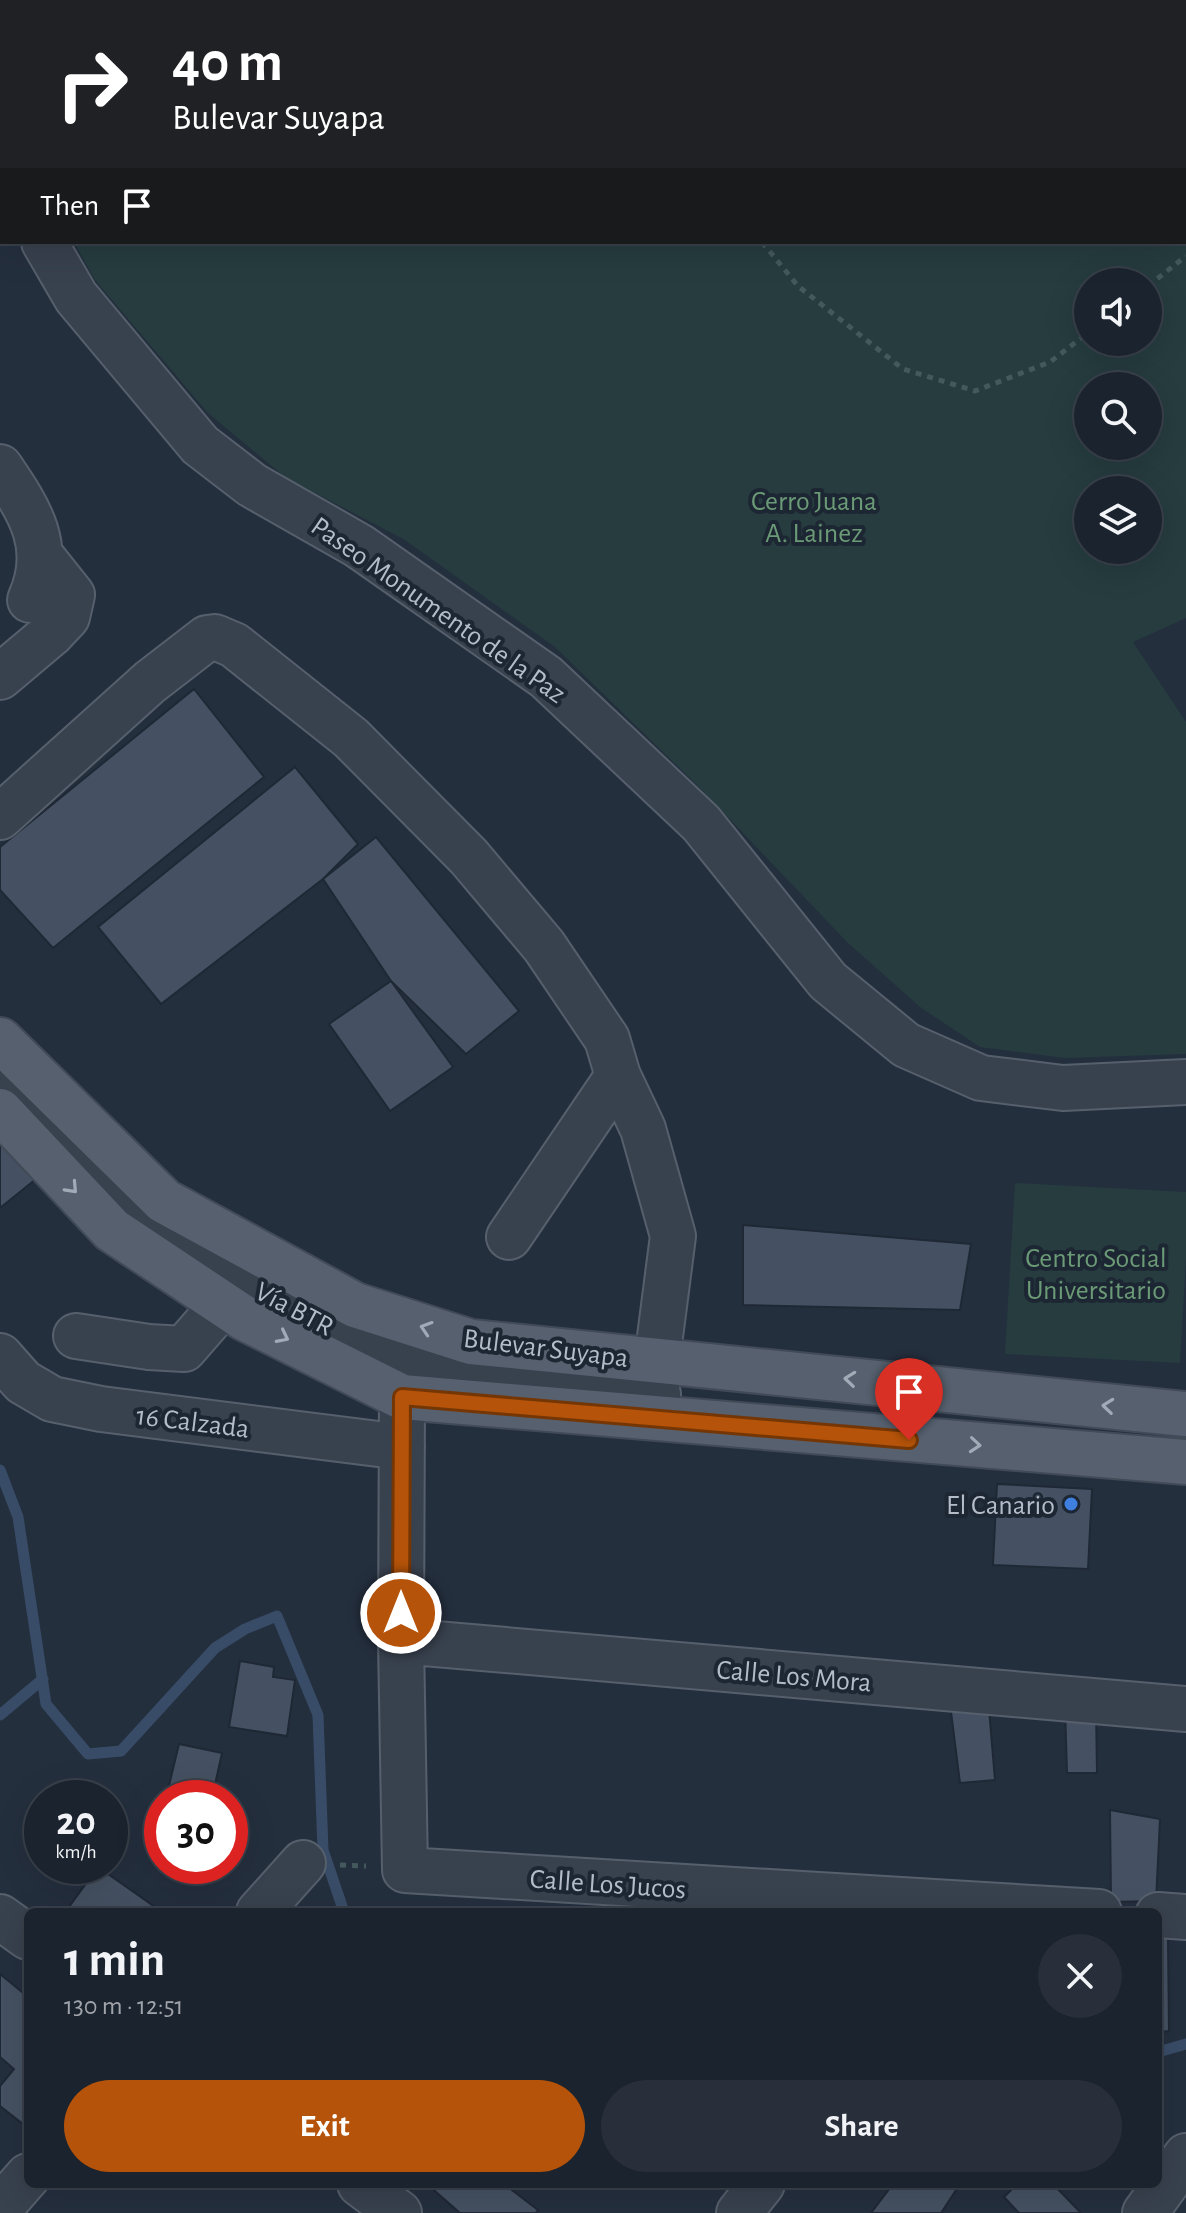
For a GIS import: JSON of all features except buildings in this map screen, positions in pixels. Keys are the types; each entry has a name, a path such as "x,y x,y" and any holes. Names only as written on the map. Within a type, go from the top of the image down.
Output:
{"main road":[{"name":"Bulevar Suyapa","path":"0,1040 164,1201 355,1305 471,1342 658,1377 1186,1414"},
{"path":"0,1111 112,1230 244,1318 402,1397 1186,1462"}],"street":[{"name":"Paseo Monumento de la Paz","path":"45,244 76,297 200,445 252,485 359,546 546,677 701,823 828,981 906,1045 981,1078 1063,1088 1186,1082"},
{"path":"0,467 33,521 41,556 40,579 30,600"},
{"path":"0,677 67,617 72,595 41,556"},
{"path":"0,817 150,682 198,643 215,637 226,640 268,670 351,738 469,857 544,946 607,1039 618,1076 643,1129 673,1236 658,1377"},
{"name":"Vía BTR","path":"0,1076 157,1227 264,1294 387,1356 499,1382 658,1377"},
{"path":"509,1237 618,1076"},
{"path":"76,1336 184,1349 224,1303"},
{"name":"16 Calzada","path":"0,1356 23,1382 52,1399 101,1409 402,1447"},
{"path":"392,1869 401,1641 402,1397"},
{"name":"Calle Los Mora","path":"401,1641 1186,1709"},
{"path":"263,1908 303,1863"},
{"name":"Calle Los Jucos","path":"392,1869 803,1904 951,1908"},
{"path":"1162,1915 1186,1917"},
{"path":"0,1917 24,1934"},
{"path":"1145,2213 1186,2156"},
{"path":"0,2208 24,2181"},
{"path":"365,2188 399,2213"},
{"path":"739,2213 759,2188"}],"path":[{"path":"764,244 798,286 903,369 975,391 1050,362 1074,344"},
{"path":"1162,275 1186,256"},
{"path":"303,1863 392,1869"}],"green space":[{"name":"Cerro Juana A. Lainez","path":"75,244 1186,244 1186,618 1133,642 1186,722 1186,1054 1065,1058 980,1047 920,1007 847,942 702,790 555,647 405,540 285,477 208,413 95,280"},
{"name":"Centro Social Universitario","path":"1015,1183 1186,1192 1180,1363 1005,1354"}],"waterway":[{"path":"0,1470 18,1517 46,1704 88,1754 121,1751 215,1648 245,1629 277,1616 318,1715 323,1850 343,1908"},
{"path":"0,1715 43,1679"},
{"path":"1162,2051 1186,2044"}],"place":[{"name":"El Canario","path":"1071,1504"}],"route":[{"path":"401,1613 402,1397 909,1440"}]}
